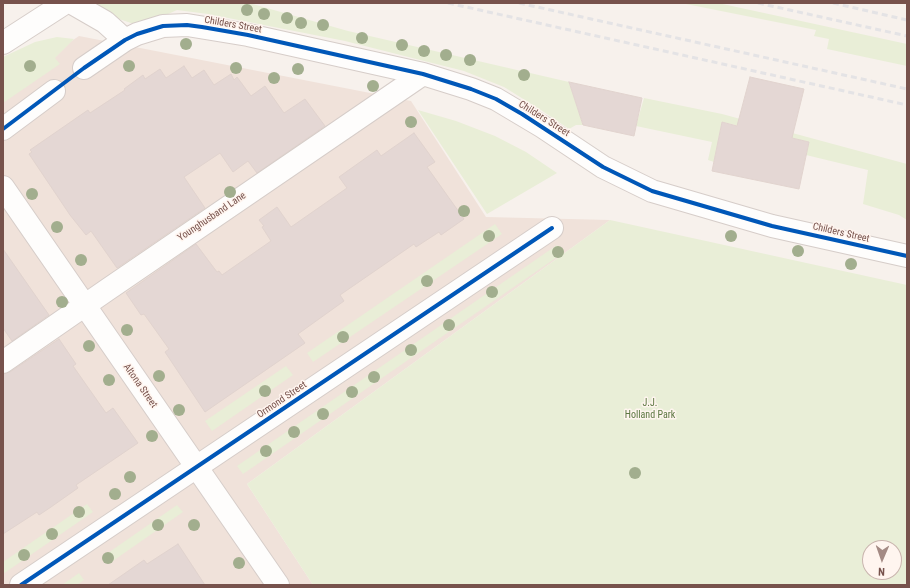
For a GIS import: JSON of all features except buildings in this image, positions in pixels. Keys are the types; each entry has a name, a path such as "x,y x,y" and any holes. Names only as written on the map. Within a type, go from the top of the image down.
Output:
{"street":[{"path":"3,43 65,3"},
{"path":"72,3 106,22 125,40"},
{"name":"Childers Street","path":"84,68 125,40 137,34 162,26 187,25 218,29 423,74 471,89 496,99 543,127 603,167 652,191 772,226 907,256"},
{"name":"Younghusband Lane","path":"3,362 423,74"},
{"path":"3,129 54,91"},
{"name":"Altona Street","path":"3,187 278,585"},
{"name":"Ormond Street","path":"21,585 198,468 552,228"}],"shaded area":[{"path":"79,36 411,101 486,217 610,220 247,484 313,585 3,585 3,87"}],"green space":[{"path":"91,3 249,3 348,31 569,82 583,125 576,125 569,129 504,87 464,71 345,41 208,14 177,10 148,23 131,23 107,15"},
{"path":"681,3 718,3 907,44 907,66 827,49 829,39 814,36 816,30"},
{"path":"57,37 74,39 55,58 60,64 3,103 3,57 35,42"},
{"path":"644,98 722,114 907,164 907,220 899,215 863,204 868,170 806,155 809,142 722,122 714,162 708,160 712,142 636,126"},
{"path":"418,110 456,121 495,136 526,152 557,173 487,214"},
{"name":"J.J. Holland Park","path":"610,220 907,285 907,585 313,585 247,484"},
{"path":"495,224 502,234 313,362 307,353"},
{"path":"557,245 563,253 243,474 237,466"},
{"path":"286,366 293,375 212,431 205,421"},
{"path":"87,504 93,512 3,574 3,562"},
{"path":"177,505 183,512 110,563 105,555"},
{"path":"79,573 84,580 77,585 62,585"}],"railway":[{"path":"448,3 907,105"},
{"path":"519,3 907,89"},
{"path":"758,3 907,36"},
{"path":"833,3 907,20"}],"cycle path":[{"path":"3,129 84,68 125,40 137,34 163,26 187,25 202,27 248,35 423,74 471,89 496,99 522,114 603,167 652,191 772,226 907,256"},
{"path":"21,585 552,228"}]}
